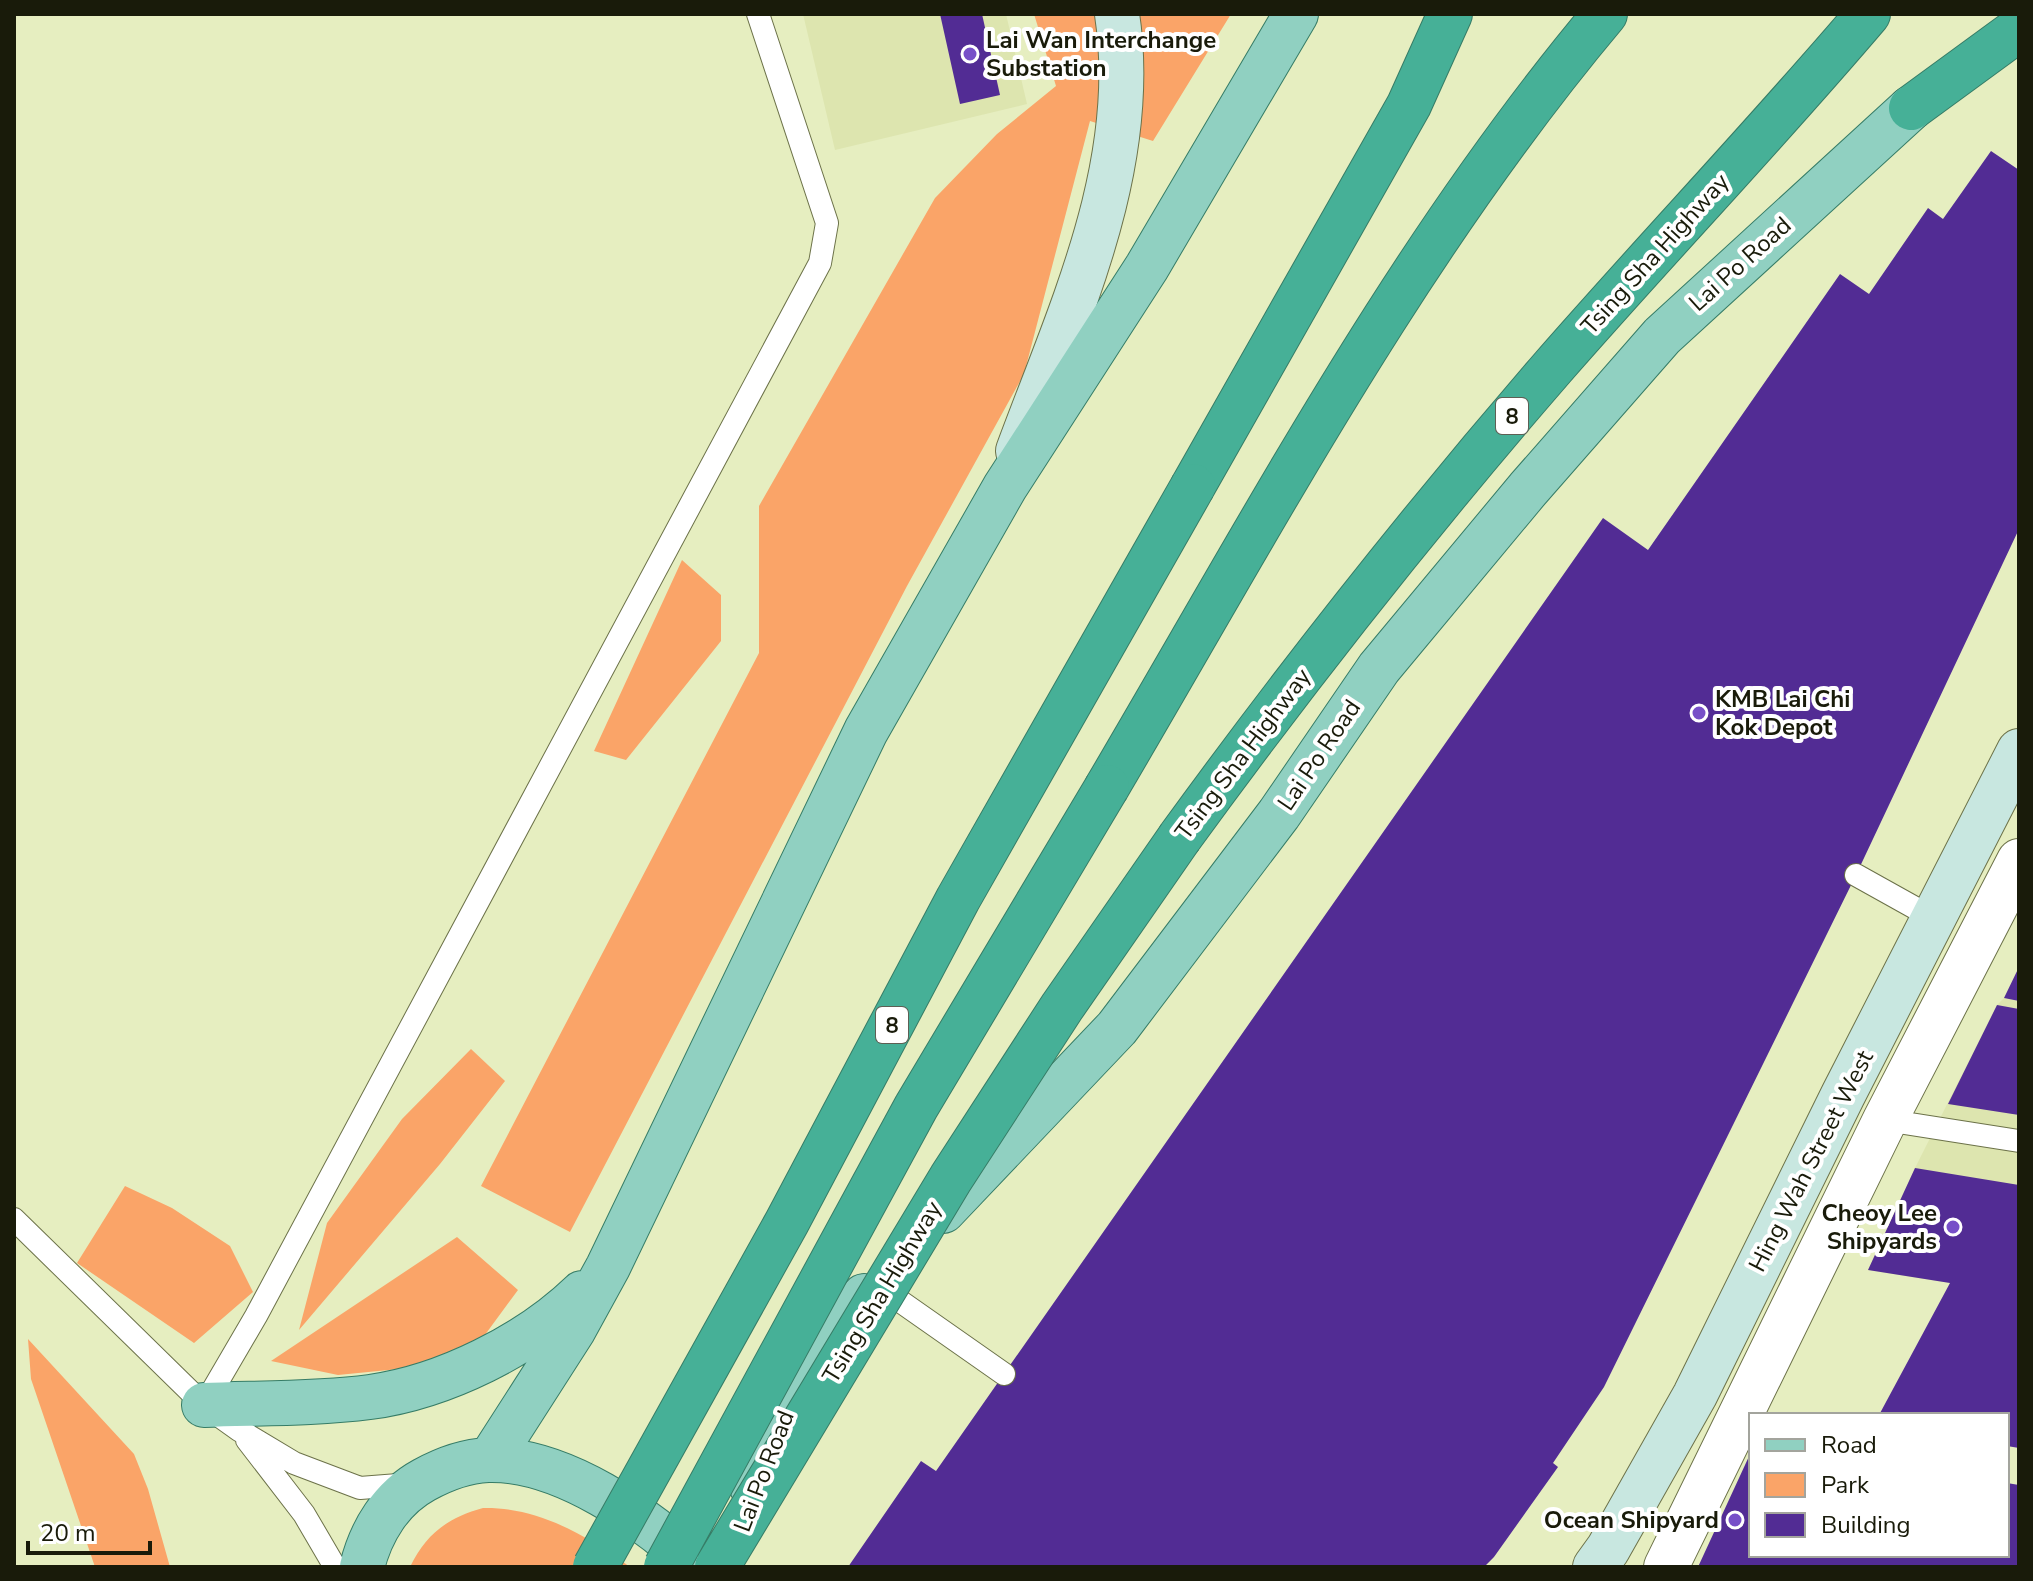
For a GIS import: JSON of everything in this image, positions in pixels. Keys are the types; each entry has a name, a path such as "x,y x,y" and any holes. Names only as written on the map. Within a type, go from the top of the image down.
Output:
{"highway":[{"name":"8","path":"595,1567 787,1222 958,899 1409,105 1450,14"},
{"path":"1409,105 1469,14"},
{"path":"666,1567 916,1107 1339,393 1439,235 1492,158 1605,14"},
{"name":"Tsing Sha Highway","path":"717,1567 951,1178 1062,1007 1229,770 1363,596 1554,366 1868,14"},
{"path":"1911,108 2019,29"}],"main road":[{"path":"490,1460 574,1329 608,1267 866,731 1005,487 1147,267 1296,14"},
{"name":"Lai Po Road","path":"731,1567 746,1503 774,1429 814,1358 874,1283 1117,1028 1279,814 1379,668 1528,489 1662,336 1911,108"},
{"path":"221,1418 317,1401 373,1396 441,1378 523,1340 560,1315 608,1267"},
{"path":"362,1567 367,1547 380,1521 395,1502 417,1484 453,1467 490,1460 532,1466 614,1502 660,1532 698,1567"}],"street":[{"path":"1005,487 1093,245 1119,127 1121,37 1117,14"},
{"name":"Lai Po Road","path":"1911,108 2008,14"},
{"name":"Hing Wah Street West","path":"1595,1567 1695,1395 1843,1095 2019,751"},
{"name":"Hing Wah Street West","path":"1666,1567 1885,1120 2019,861"}],"lane":[{"path":"221,1418 271,1288 820,263 827,223 758,14"},
{"path":"1856,875 1935,919"},
{"path":"1885,1120 2019,1141"},
{"path":"14,1219 221,1418 304,1514 335,1567"},
{"path":"874,1283 1004,1374"},
{"path":"221,1418 294,1463 360,1488 417,1484"}],"shaded area":[{"name":"Lai Wan Interchange Substation","path":"803,14 1006,14 1027,104 835,150"},
{"name":"Cheoy Lee Shipyards","path":"2004,998 2019,1001 2019,1294 1868,1270 1915,1168 1997,1005"}],"green space":[{"path":"1034,14 1231,14 1153,141 1090,121 1024,374 907,586 570,1232 481,1186 759,653 759,506 935,198 997,134 1056,86"},
{"path":"682,560 721,595 721,641 626,760 594,751"},
{"path":"471,1049 505,1081 440,1164 299,1330 327,1223 402,1119"},
{"path":"125,1186 172,1208 230,1246 253,1292 194,1343 77,1263"},
{"path":"457,1237 518,1290 479,1343 439,1365 338,1375 271,1361"},
{"path":"28,1339 134,1454 148,1489 170,1567 95,1567 31,1379"},
{"path":"483,1508 523,1512 561,1525 630,1567 410,1567 423,1545 439,1529 448,1522"}],"building":[{"name":"Lai Wan Interchange Substation","path":"940,14 982,14 1000,95 960,104"},
{"name":"KMB Lai Chi Kok Depot","path":"1991,151 2019,170 2019,529 1856,875 1604,1387 1553,1463 1558,1467 1494,1557 1484,1567 848,1567 921,1461 936,1471 1603,518 1648,550 1840,274 1869,294 1928,208 1943,219"},
{"path":"2019,967 2019,1001 2004,998"},
{"path":"1997,1005 2019,1009 2019,1115 1948,1104"},
{"path":"1915,1168 2019,1185 2019,1448 2009,1446 2009,1413 1880,1413 1950,1283 1868,1270"},
{"name":"Ocean Shipyard","path":"1749,1456 1749,1557 2009,1557 2009,1483 2019,1485 2019,1567 1698,1567"}],"place":[{"name":"Lai Wan Interchange Substation","path":"970,54"},
{"name":"KMB Lai Chi Kok Depot","path":"1699,713"},
{"name":"Cheoy Lee Shipyards","path":"1953,1227"},
{"name":"Ocean Shipyard","path":"1735,1520"}]}
